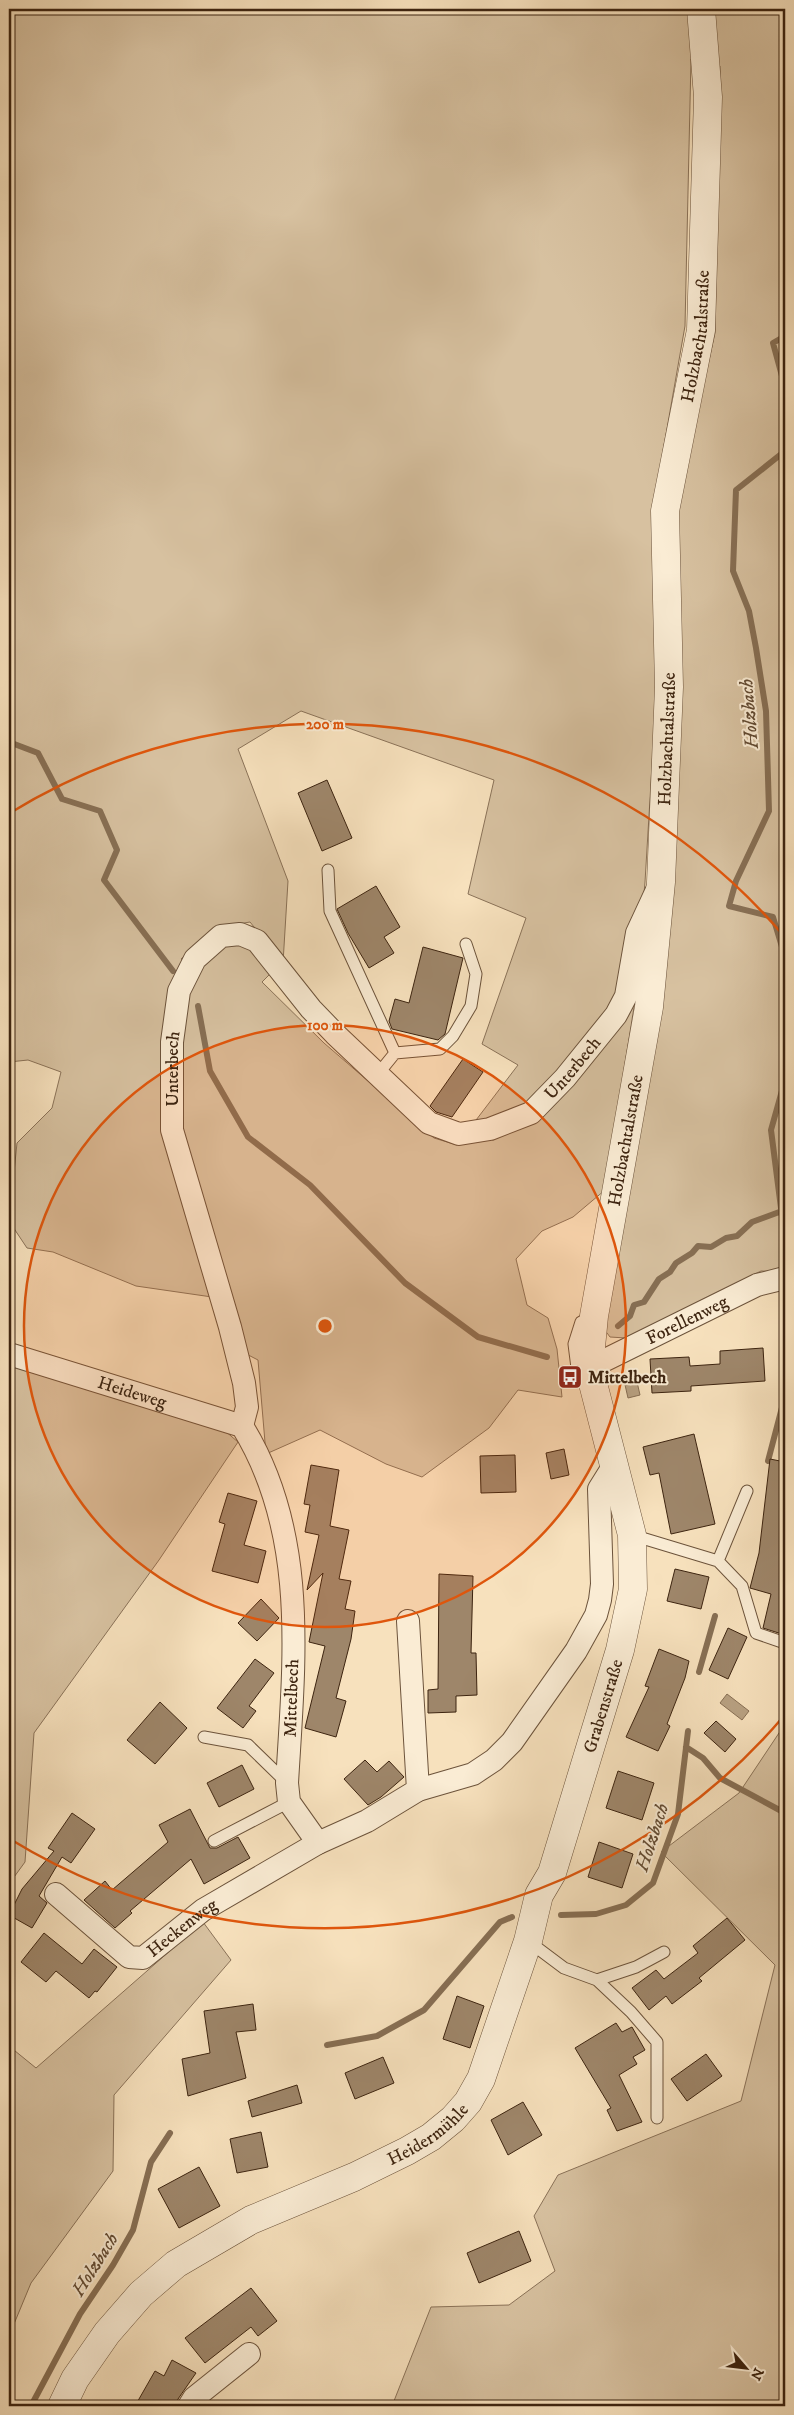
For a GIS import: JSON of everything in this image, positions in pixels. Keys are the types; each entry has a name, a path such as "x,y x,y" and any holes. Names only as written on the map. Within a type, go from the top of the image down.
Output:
{"street":[{"name":"Holzbachtalstraße","path":"614,1465 589,1368 594,1316 649,1008 661,882 669,686 665,511 701,330 708,97 701,9"},
{"name":"Unterbech","path":"246,1432 247,1408 230,1327 172,1130 172,1042 178,991 195,958 221,936 240,934 257,941 310,1009 429,1123 459,1134 490,1129 531,1113 564,1078 616,1015 626,996 637,933 661,882"},
{"name":"Forellenweg","path":"589,1368 757,1285 785,1278"},
{"name":"Heideweg","path":"9,1354 246,1432"},
{"name":"Mittelbech","path":"246,1432 264,1466 276,1496 291,1564 294,1667 288,1793"},
{"name":"Grabenstraße","path":"528,1941 539,1895 552,1873 620,1650 633,1589 632,1535 614,1465"},
{"path":"288,1793 318,1843 367,1821 418,1790 473,1774 494,1760 512,1742 576,1651 596,1615 602,1584 599,1489 614,1465"},
{"path":"408,1621 418,1790"},
{"name":"Heckenweg","path":"56,1894 129,1957 143,1958 203,1910 318,1843"},
{"name":"Heidermühle","path":"62,2406 75,2379 107,2333 141,2294 176,2264 251,2220 354,2177 407,2151 431,2137 453,2119 468,2102 481,2079 493,2051 528,1941"},
{"path":"189,2406 194,2398 249,2354"}],"lane":[{"path":"328,870 330,911 395,1053"},
{"path":"378,1074 395,1053 440,1049 453,1036 471,1006 476,974 466,944"},
{"path":"718,1561 747,1491"},
{"path":"632,1535 718,1561 742,1586 756,1633 785,1642"},
{"path":"204,1737 248,1745 288,1793 214,1841"},
{"path":"528,1941 564,1968 597,1980 631,2012 657,2042 657,2118"},
{"path":"597,1980 636,1967 664,1952"}],"shaded area":[{"path":"9,9 785,9 785,1272 761,1271 626,1338 610,1337 604,1329 626,1200 675,512 715,333 720,66 691,59 685,326 653,508 657,683 645,882 634,1007 605,1190 573,1217 542,1231 516,1259 527,1305 548,1318 557,1349 562,1397 518,1390 489,1428 422,1477 386,1464 320,1430 266,1454 258,1360 225,1343 212,1297 136,1286 53,1252 27,1248 9,1221 17,1143 52,1108 61,1072 28,1060 9,1062","holes":["301,711 494,780 468,894 526,918 482,1044 518,1065 457,1145 434,1138 324,1043 262,982 272,972 260,956 251,948 235,943 220,948 195,970 181,959 215,928 250,922 283,963 288,881 238,749"]},
{"path":"9,1362 224,1430 238,1442 159,1560 34,1733 25,1862 9,1884"},
{"path":"635,1373 640,1395 628,1398 623,1376"},
{"path":"727,1694 749,1711 742,1720 720,1703"},
{"path":"785,1724 785,2406 392,2406 431,2307 509,2305 555,2271 534,2216 558,2175 741,2101 775,1965 661,1852 739,1793"},
{"path":"203,1922 231,1960 114,2095 113,2171 31,2283 9,2336 9,2046 36,2068"}],"building":[{"path":"327,780 352,838 322,851 298,793"},
{"path":"376,886 400,927 384,937 394,953 369,968 348,933 337,909"},
{"path":"423,947 463,958 445,1034 438,1040 392,1029 389,1021 395,999 409,1003"},
{"path":"463,1059 483,1072 452,1117 436,1112 430,1106"},
{"path":"763,1348 765,1381 691,1386 691,1391 652,1393 650,1359 689,1357 690,1366 720,1364 720,1351"},
{"path":"694,1434 715,1524 671,1534 659,1473 650,1475 643,1447"},
{"path":"564,1449 569,1475 551,1479 546,1453"},
{"path":"515,1455 516,1492 481,1493 480,1456"},
{"path":"770,1459 785,1462 785,1635 763,1628 771,1594 750,1588 759,1553"},
{"path":"311,1465 339,1470 330,1526 349,1530 339,1579 351,1581 345,1609 355,1611 351,1639 336,1698 346,1701 336,1737 305,1728 325,1646 309,1642 323,1573 307,1590 319,1535 305,1532 310,1505 304,1504"},
{"path":"228,1493 257,1501 244,1545 266,1551 258,1583 212,1571 225,1524 219,1522"},
{"path":"675,1569 709,1577 701,1609 667,1601"},
{"path":"439,1574 473,1576 471,1653 476,1653 477,1695 456,1696 456,1712 428,1713 428,1690 438,1689"},
{"path":"261,1599 279,1618 257,1641 238,1623"},
{"path":"728,1628 747,1637 728,1679 709,1670"},
{"path":"659,1649 689,1661 685,1678 667,1724 670,1726 658,1751 626,1737 649,1687 645,1686"},
{"path":"255,1659 274,1673 249,1706 256,1711 243,1728 217,1708"},
{"path":"160,1702 187,1728 155,1764 127,1740"},
{"path":"716,1721 736,1739 725,1752 704,1733"},
{"path":"365,1760 377,1772 389,1761 404,1777 381,1797 368,1805 344,1779"},
{"path":"242,1765 254,1789 219,1807 207,1783"},
{"path":"618,1771 654,1783 642,1820 606,1808"},
{"path":"190,1809 210,1848 217,1848 238,1837 250,1858 204,1884 191,1859 130,1911 132,1913 115,1928 84,1900 105,1881 112,1890 168,1842 159,1825"},
{"path":"72,1813 95,1829 71,1863 62,1857 39,1896 47,1903 32,1928 9,1915 22,1889 54,1851 48,1848"},
{"path":"599,1842 633,1854 622,1888 588,1877"},
{"path":"727,1918 745,1940 699,1978 702,1981 672,2004 666,1996 649,2010 632,1988 656,1970 664,1979 698,1953 693,1946"},
{"path":"44,1933 82,1964 94,1949 117,1967 97,1992 95,1991 89,1998 56,1971 46,1982 21,1962"},
{"path":"457,1996 484,2006 470,2048 443,2039"},
{"path":"253,2004 256,2030 236,2032 246,2078 188,2096 182,2059 210,2053 204,2011"},
{"path":"616,2023 622,2032 632,2027 645,2050 633,2057 637,2064 619,2075 642,2122 617,2131 607,2110 611,2108 575,2048"},
{"path":"706,2054 722,2076 687,2101 671,2079"},
{"path":"383,2057 394,2083 355,2099 345,2073"},
{"path":"297,2085 302,2103 252,2117 248,2101"},
{"path":"523,2102 542,2135 508,2155 491,2120"},
{"path":"261,2132 268,2167 237,2173 230,2139"},
{"path":"199,2167 220,2206 179,2228 158,2189"},
{"path":"519,2231 531,2261 479,2283 467,2253"},
{"path":"251,2288 277,2321 258,2336 251,2327 205,2363 185,2338"},
{"path":"172,2360 196,2373 178,2399 176,2406 135,2406 155,2371 164,2376"}],"waterway":[{"name":"Holzbach","path":"785,336 773,343 782,376 785,379"},
{"name":"Holzbach","path":"785,451 736,490 733,571 749,611 766,711 769,811 736,881 729,906 773,917 785,957"},
{"path":"9,742 38,753 62,799 100,811 117,850 104,880 173,971"},
{"path":"198,1006 210,1071 248,1137 310,1185 405,1283 478,1337 547,1357"},
{"name":"Holzbach","path":"785,1080 771,1130 785,1239"},
{"path":"618,1326 630,1316 634,1305 644,1302 659,1279 670,1272 676,1263 692,1253 698,1246 711,1247 726,1238 737,1236 752,1222 782,1211"},
{"name":"Holzbach","path":"768,1461 785,1396"},
{"name":"Holzbach","path":"699,1672 715,1616"},
{"name":"Holzbach","path":"561,1915 596,1914 626,1905 653,1883 678,1814 688,1731"},
{"path":"686,1747 703,1758 720,1778 785,1813"},
{"name":"Holzbach","path":"327,2045 377,2036 424,2010 500,1922 512,1917"},
{"name":"Holzbach","path":"31,2406 80,2314 113,2265 133,2230 151,2162 170,2133"}],"place":[{"name":"Mittelbech","path":"570,1377"}]}
